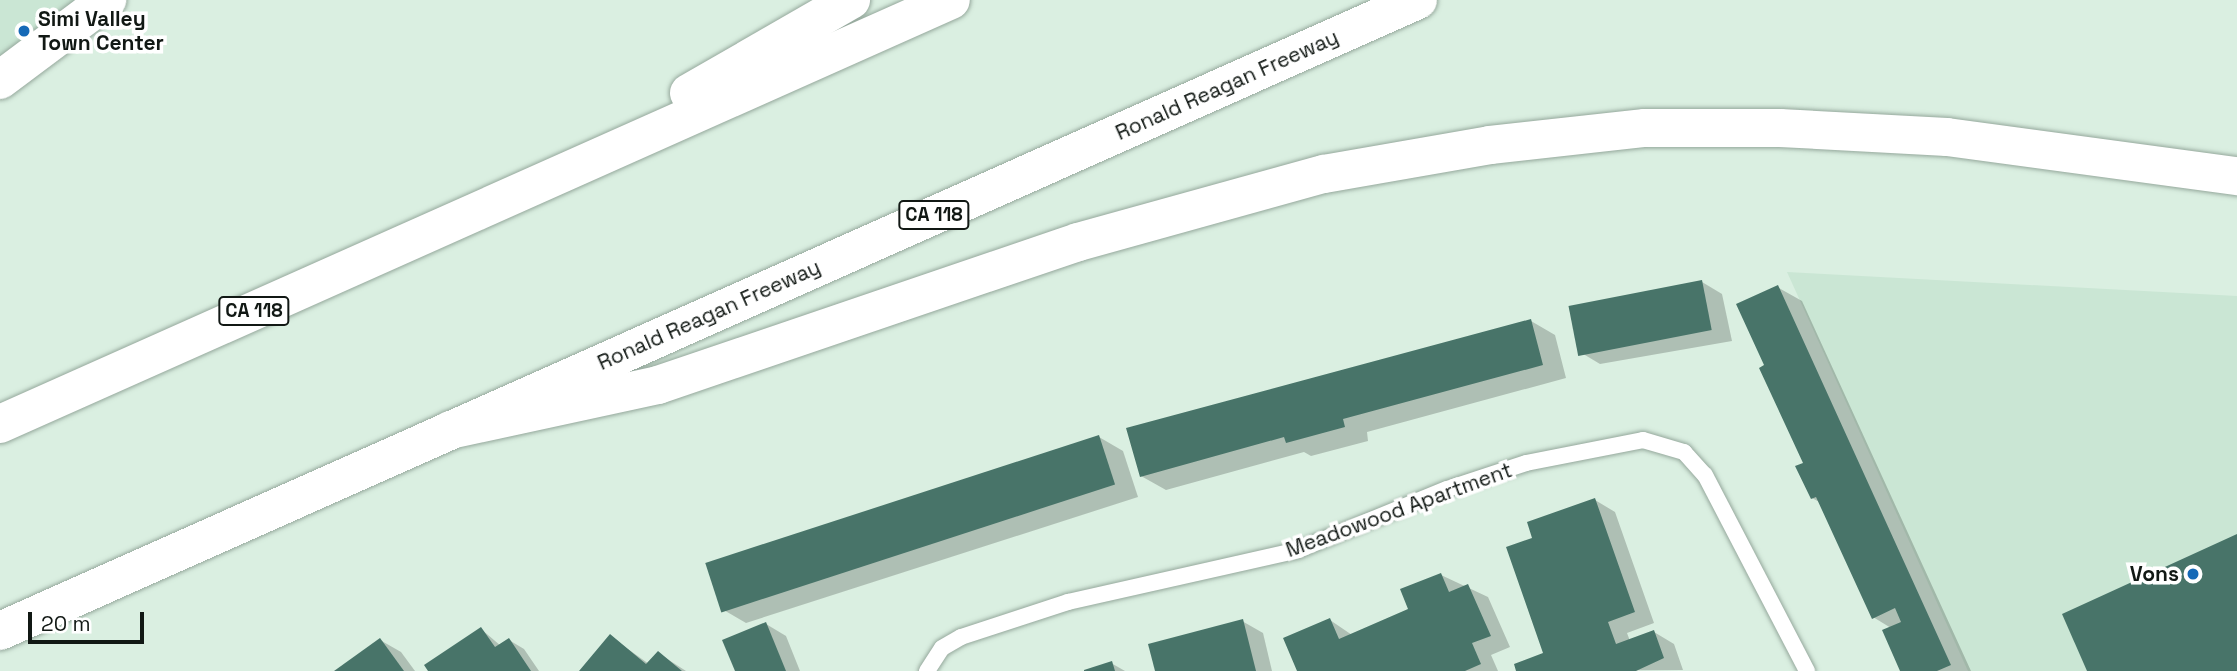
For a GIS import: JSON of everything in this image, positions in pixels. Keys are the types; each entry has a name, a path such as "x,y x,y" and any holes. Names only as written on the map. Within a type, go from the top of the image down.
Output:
{"main road":[{"path":"0,80 107,0"},
{"path":"509,197 851,0"},
{"name":"CA 118","path":"0,424 951,0"},
{"name":"Ronald Reagan Freeway","path":"0,631 1418,0"},
{"path":"450,430 658,385 1078,242 1311,177 1490,145 1645,128 1780,128 1947,137 2237,176"}],"lane":[{"name":"Meadowood Apartment","path":"927,671 942,648 961,637 1068,602 1298,550 1447,489 1525,463 1643,440 1684,452 1706,475 1807,671"}],"shaded area":[{"name":"Simi Valley Town Center","path":"0,0 97,0 0,61"},
{"path":"1787,272 2237,296 2237,671 1968,671"}],"building":[{"path":"1702,280 1712,330 1578,356 1568,306"},
{"path":"1778,285 1951,665 1937,671 1900,671 1882,630 1901,622 1895,608 1872,619 1816,497 1811,499 1795,466 1803,463 1759,368 1764,365 1736,304"},
{"path":"1531,319 1543,365 1343,419 1345,427 1286,443 1284,437 1140,477 1126,428"},
{"path":"1099,435 1115,484 721,612 705,563"},
{"path":"1595,498 1635,612 1608,622 1616,644 1654,630 1664,658 1636,671 1516,671 1514,664 1543,653 1506,547 1532,538 1527,522"},
{"name":"Vons","path":"2237,534 2237,671 2087,671 2062,614"},
{"path":"1441,573 1449,592 1468,584 1491,636 1472,643 1481,664 1465,671 1297,671 1283,638 1330,618 1339,639 1408,609 1400,589"},
{"path":"1243,619 1256,671 1155,671 1148,644"},
{"path":"766,622 786,671 735,671 722,640"},
{"path":"481,627 495,647 509,638 531,671 428,671 424,665"},
{"path":"610,634 646,664 658,651 682,671 579,671"},
{"path":"380,638 404,671 334,671"},
{"path":"1112,661 1115,671 1084,671 1084,670"}],"place":[{"name":"Simi Valley Town Center","path":"24,31"},
{"name":"Vons","path":"2193,574"}]}
